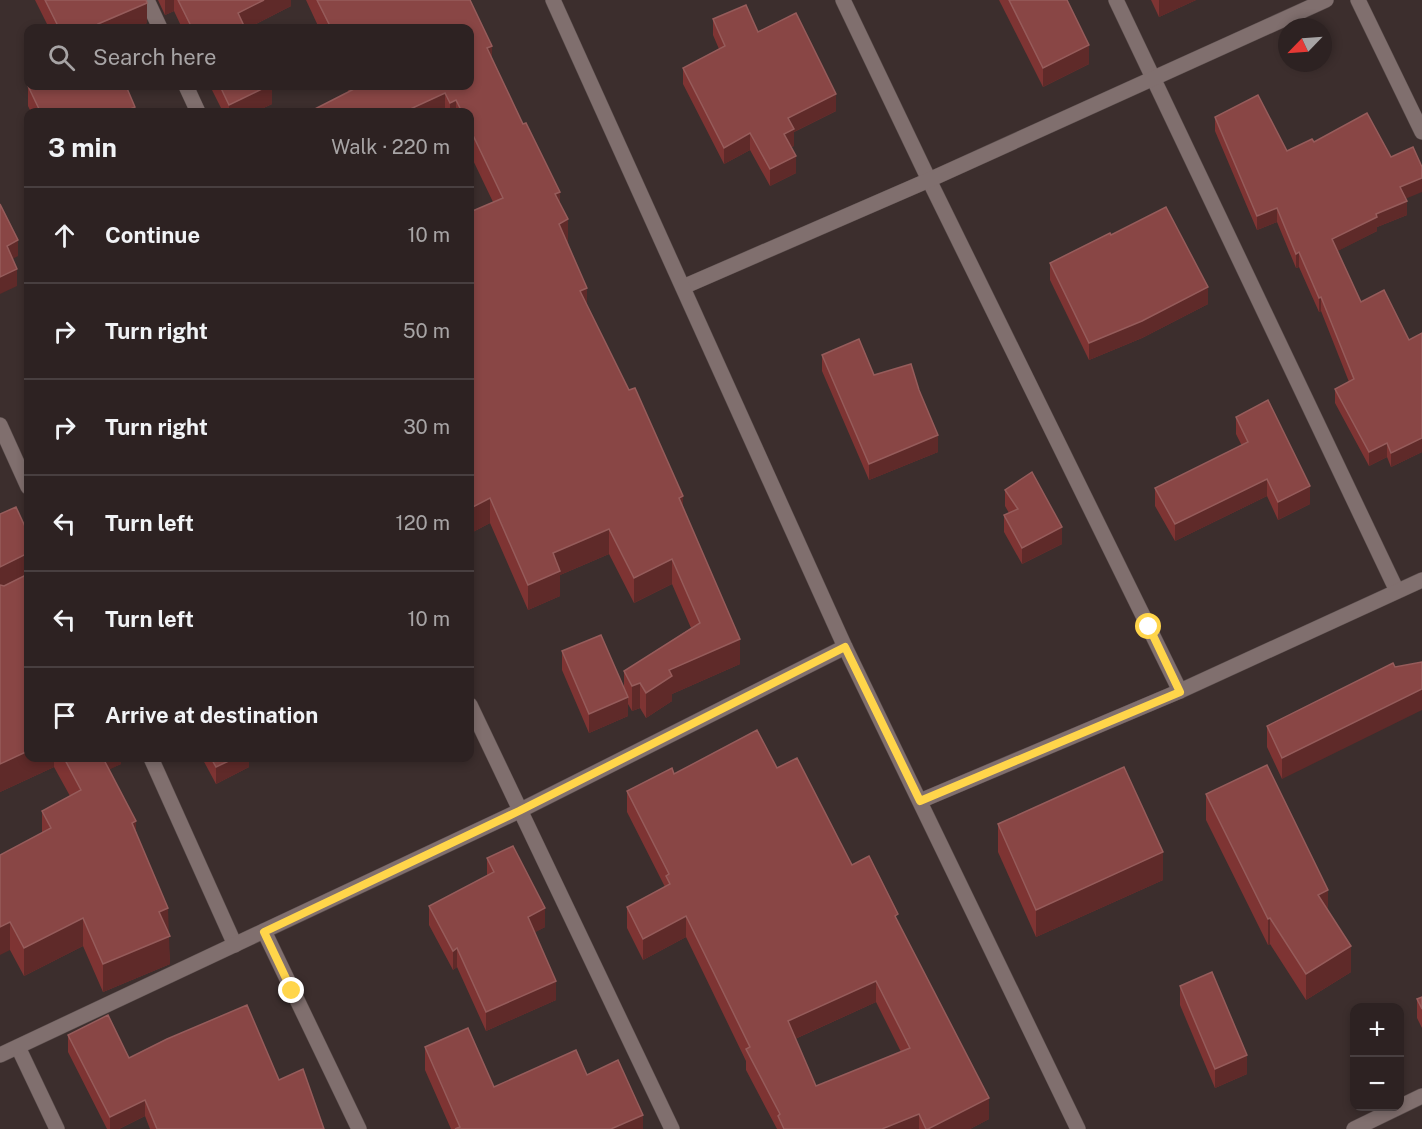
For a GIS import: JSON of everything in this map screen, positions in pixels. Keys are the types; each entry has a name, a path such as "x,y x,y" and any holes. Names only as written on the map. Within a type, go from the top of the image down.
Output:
{"street":[{"path":"147,0 158,24"},
{"path":"553,0 845,647 1078,1129"},
{"path":"843,0 1180,692"},
{"path":"1116,0 1397,591"},
{"path":"683,287 929,180 1326,0"},
{"path":"1358,0 1422,132"},
{"path":"188,90 196,108"},
{"path":"0,425 24,478"},
{"path":"920,801 1180,692 1422,580"},
{"path":"0,1055 519,811 845,647"},
{"path":"474,714 672,1129"},
{"path":"153,762 235,945"},
{"path":"264,932 358,1129"},
{"path":"18,1047 57,1129"},
{"path":"1354,1129 1422,1096"}],"building":[{"path":"45,0 146,0 147,3 98,24 57,24"},
{"path":"178,0 264,0 238,13 243,24 190,24"},
{"path":"317,0 470,0 492,46 487,48 523,124 526,123 560,192 555,194 568,219 559,224 587,288 580,291 629,390 635,388 683,496 679,498 740,639 669,670 672,676 646,693 640,683 632,686 624,671 700,623 672,559 634,578 609,529 553,553 560,571 528,585 490,498 474,506 474,210 503,198 474,137 474,108 460,108 456,100 450,103 445,93 413,108 317,108 352,90 474,90 474,24 329,24"},
{"path":"1009,0 1067,0 1089,45 1043,68"},
{"path":"746,5 758,32 796,13 836,94 788,118 794,129 784,134 796,156 770,169 750,133 724,148 683,68 725,46 713,19"},
{"path":"30,90 128,90 135,107 133,108 39,108"},
{"path":"222,90 260,90 229,105"},
{"path":"1258,95 1287,151 1312,139 1314,142 1367,113 1391,157 1413,147 1422,167 1422,178 1400,187 1407,201 1376,214 1377,217 1332,239 1361,302 1384,290 1409,340 1422,333 1422,438 1391,453 1387,443 1369,452 1335,389 1354,379 1321,297 1319,298 1299,252 1296,254 1277,208 1257,216 1215,117"},
{"path":"0,204 18,240 7,246 17,269 0,277"},
{"path":"1166,207 1208,287 1142,321 1089,343 1050,263"},
{"path":"859,339 874,375 911,364 938,435 869,464 822,355"},
{"path":"1268,400 1310,486 1278,502 1267,479 1175,524 1155,488 1248,442 1236,417"},
{"path":"1032,472 1062,527 1022,548 1004,515 1018,509 1005,490"},
{"path":"16,507 24,524 24,555 0,567 0,514"},
{"path":"24,576 24,753 0,764 0,585 4,586"},
{"path":"601,635 628,697 589,714 562,651"},
{"path":"1422,662 1422,689 1282,758 1267,726 1393,663 1395,667"},
{"path":"757,730 777,768 797,758 852,865 869,856 898,914 895,916 989,1098 928,1129 919,1114 882,1129 784,1129 778,1116 780,1114 746,1049 750,1047 686,916 643,939 627,907 670,884 666,876 669,874 627,791 672,768 674,774","holes":["876,981 910,1048 816,1086 788,1021"]},
{"path":"66,762 105,762 136,821 132,823 168,908 159,912 170,936 103,964 83,918 24,948 10,922 0,927 0,855 51,828 42,811 81,790"},
{"path":"213,762 227,762 216,767"},
{"path":"1267,765 1328,890 1318,895 1351,946 1306,974 1270,918 1268,919 1206,794"},
{"path":"1124,767 1163,852 1036,910 998,824"},
{"path":"513,846 545,908 528,917 556,981 486,1012 457,948 453,951 429,906 494,872 487,858"},
{"path":"1212,972 1247,1055 1215,1069 1180,986"},
{"path":"1422,997 1422,1009 1417,999"},
{"path":"247,1005 279,1080 303,1069 324,1129 157,1129 145,1100 110,1117 68,1035 108,1015 129,1058"},
{"path":"468,1028 494,1087 576,1050 587,1075 618,1060 643,1115 611,1129 455,1129 460,1127 425,1047"}],"route":[{"path":"292,991 264,932 519,811 845,647 920,801 1180,692 1149,627"}]}
